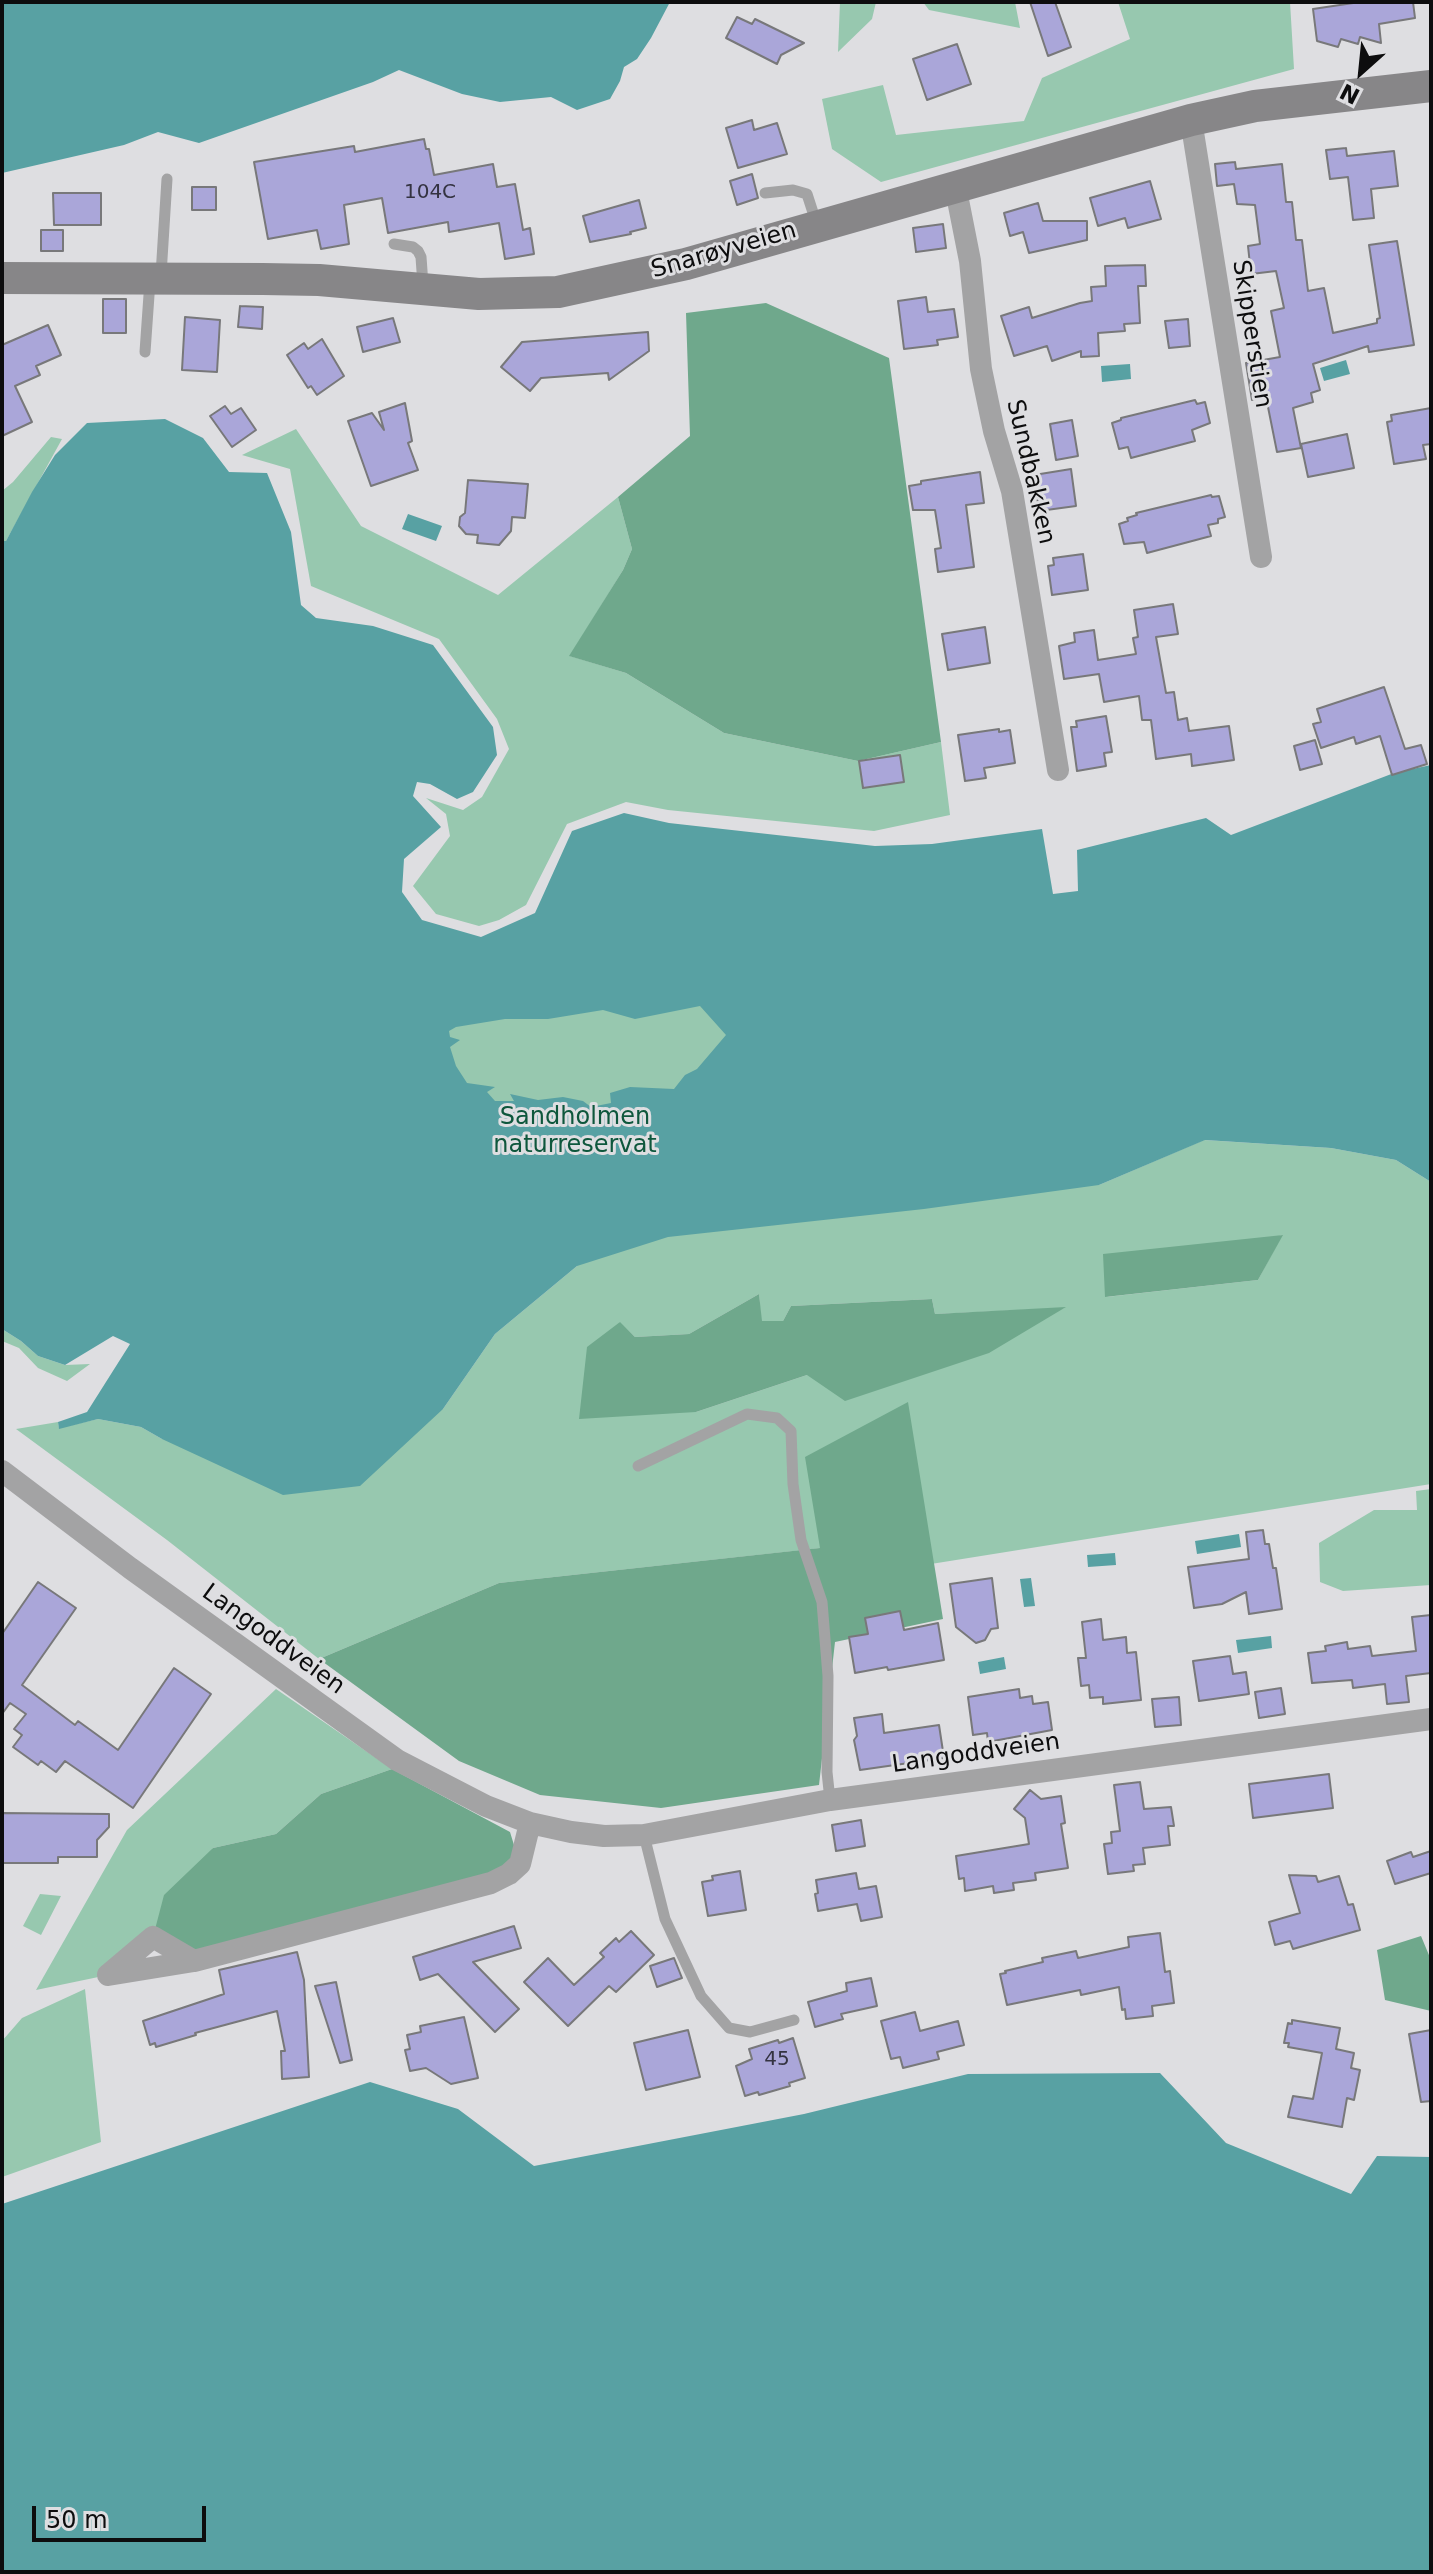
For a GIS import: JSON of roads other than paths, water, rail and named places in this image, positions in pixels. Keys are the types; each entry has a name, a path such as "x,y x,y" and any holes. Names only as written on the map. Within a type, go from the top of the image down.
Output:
{"street":[{"name":"Snarøyveien","path":"2,278 319,280 479,294 572,290 686,264 1191,120 1255,106 1431,86"},
{"name":"Skipperstien","path":"1191,120 1261,557"},
{"name":"Sundbakken","path":"955,185 970,261 981,369 994,431 1012,491 1058,770"},
{"name":"Langoddveien","path":"2,1471 130,1568 397,1760 486,1806 530,1823 604,1836 644,1835 830,1800 1431,1719"},
{"path":"194,1961 491,1883 520,1864 530,1823"}],"lane":[{"path":"145,352 167,179"},
{"path":"765,193 793,190 807,194 817,226"},
{"path":"394,244 413,247 418,251 423,289"},
{"path":"638,1466 747,1414 777,1418 791,1431 793,1484 801,1540 822,1602 828,1676 827,1772 830,1800"},
{"path":"644,1835 665,1919 701,1996 729,2028 750,2032 794,2020"}],"water":[{"path":"2,2 670,2 637,59 624,67 610,99 577,110 551,97 500,102 462,94 399,70 199,143 158,132 124,145 2,173"},
{"path":"1346,360 1350,374 1324,381 1320,368"},
{"path":"1130,364 1131,379 1102,382 1101,366"},
{"path":"165,419 203,438 229,472 267,473 291,532 301,605 316,618 373,626 433,645 493,727 497,755 473,792 457,799 430,784 417,782 413,796 441,827 404,859 402,892 422,920 481,937 535,913 572,831 624,813 669,823 875,846 932,844 1042,829 1053,894 1078,891 1077,850 1206,818 1231,835 1394,773 1431,765 1431,1182 1396,1160 1331,1148 1205,1140 1099,1185 924,1209 668,1237 577,1266 495,1334 443,1409 360,1486 283,1495 141,1427 98,1419 59,1429 58,1422 87,1412 130,1344 113,1336 65,1365 38,1356 2,1329 2,541 6,541 55,455 87,423","holes":["700,1006 726,1035 697,1069 685,1075 674,1089 630,1087 610,1093 611,1103 591,1107 583,1101 563,1097 538,1100 510,1094 514,1101 495,1101 487,1092 495,1087 467,1083 456,1066 450,1047 460,1040 450,1037 449,1031 456,1027 505,1019 548,1019 603,1010 635,1019"]},
{"path":"408,514 442,526 436,541 402,529"},
{"path":"1239,1534 1241,1547 1197,1554 1195,1541"},
{"path":"1115,1553 1116,1565 1088,1567 1087,1555"},
{"path":"1031,1578 1035,1606 1024,1607 1020,1579"},
{"path":"1271,1636 1272,1648 1238,1653 1236,1640"},
{"path":"1004,1657 1006,1669 980,1674 978,1662"},
{"path":"1160,2073 1226,2143 1351,2194 1377,2156 1431,2157 1431,2572 2,2572 2,2204 370,2082 458,2109 534,2166 804,2114 968,2074"}],"park label":[{"name":"Sandholmen naturreservat","path":"575,1132"}]}
